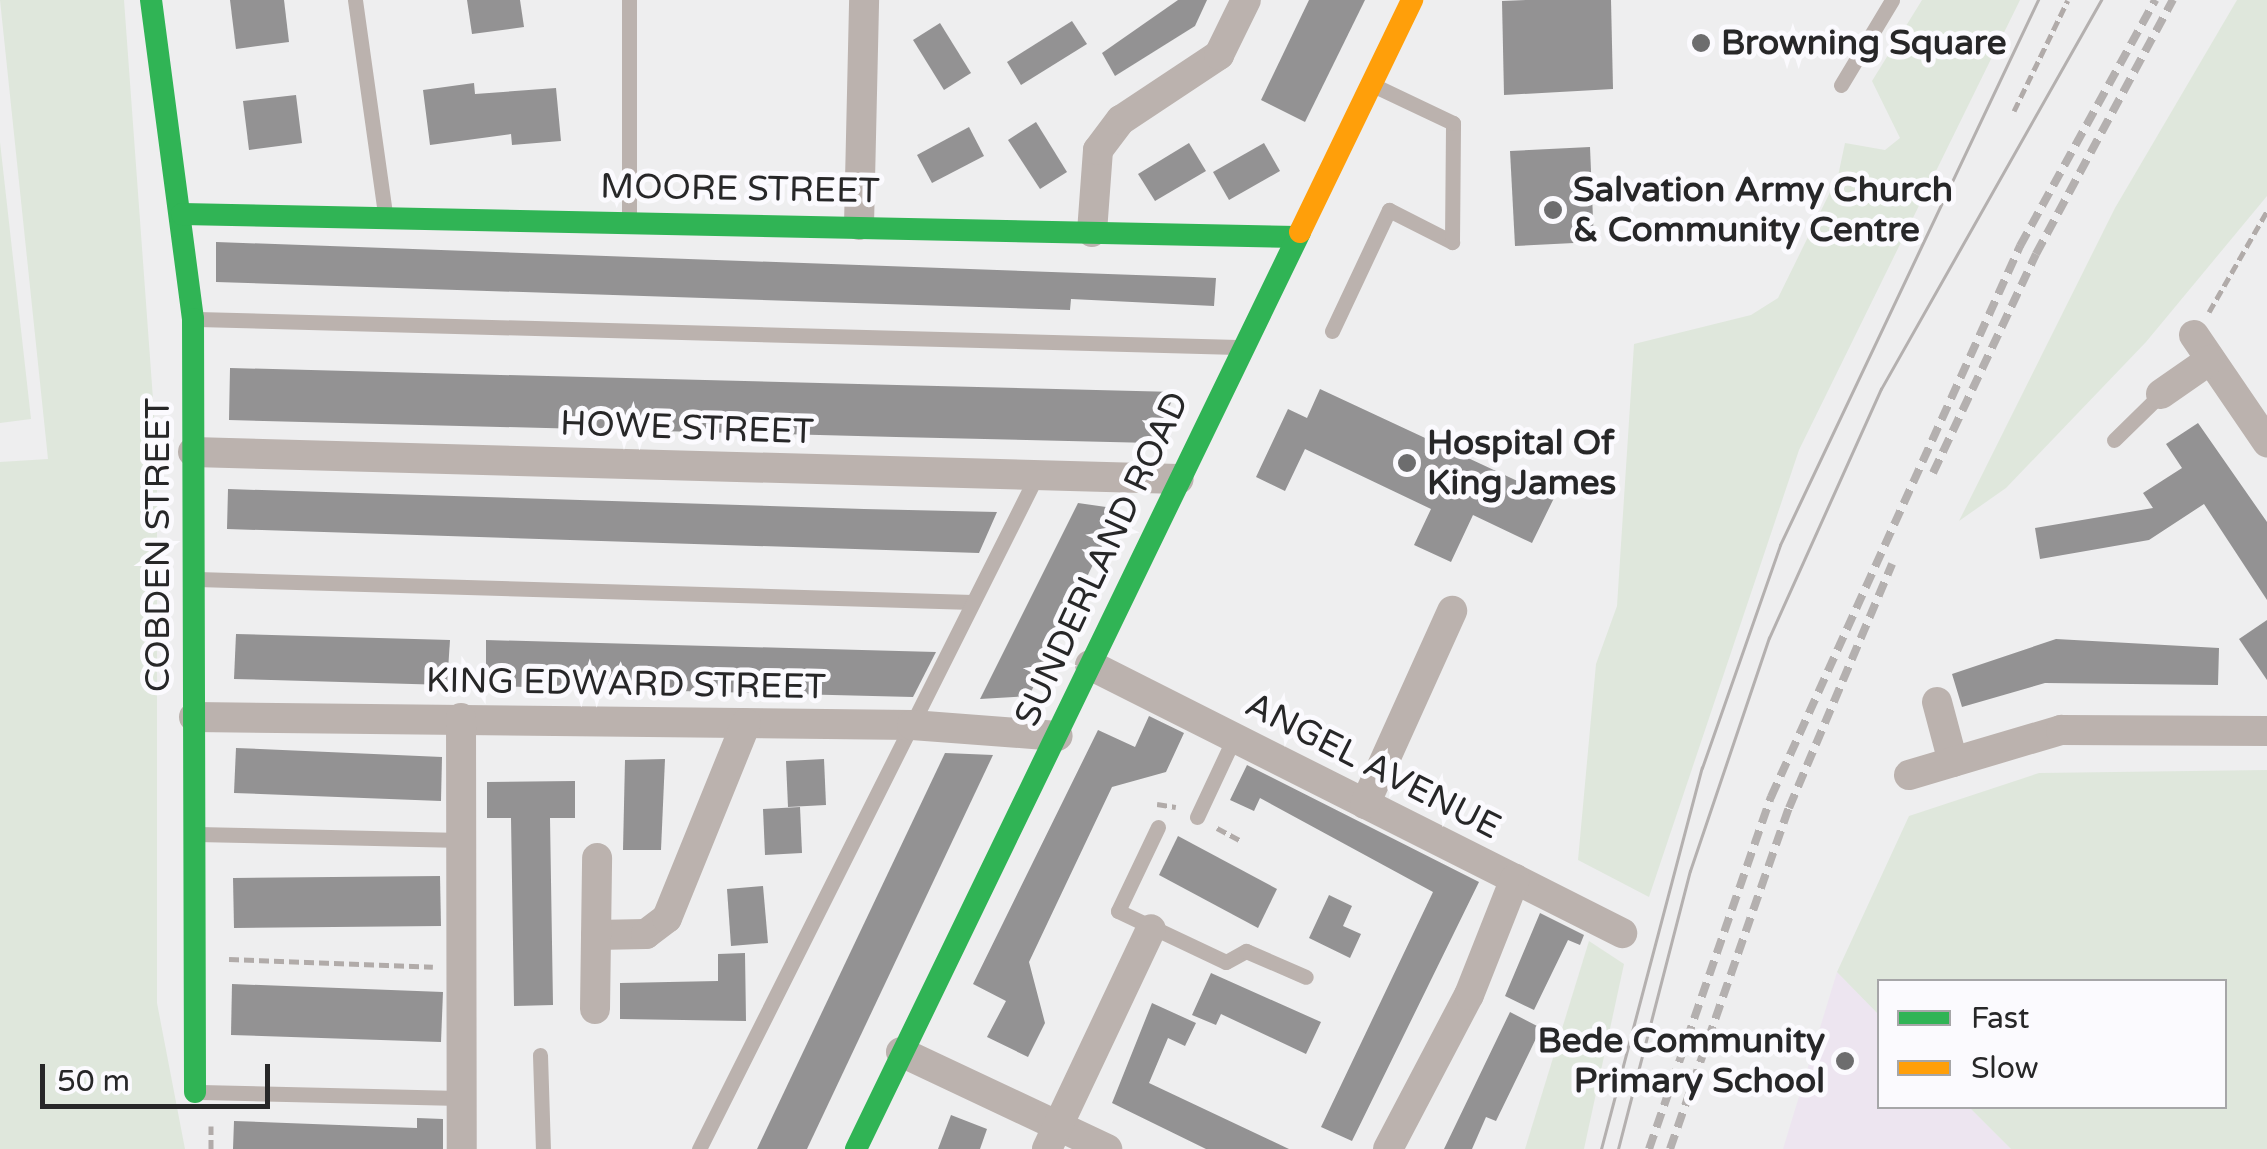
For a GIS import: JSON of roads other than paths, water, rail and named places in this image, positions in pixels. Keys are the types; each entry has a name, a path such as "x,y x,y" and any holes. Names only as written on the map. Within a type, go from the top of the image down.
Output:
{"street":[{"name":"COBDEN STREET","path":"150,0 182,214 192,319 195,1092"},
{"path":"859,225 864,0"},
{"path":"1092,232 1098,150 1121,120 1219,55 1246,0"},
{"name":"SUNDERLAND ROAD","path":"856,1149 1412,0"},
{"name":"MOORE STREET","path":"182,214 1297,237"},
{"path":"2161,394 2202,348 2267,442"},
{"name":"HOWE STREET","path":"193,452 1178,478"},
{"path":"1366,804 1452,611"},
{"name":"ANGEL AVENUE","path":"1090,665 1622,933"},
{"path":"1936,702 1954,762"},
{"name":"KING EDWARD STREET","path":"194,717 912,725 1058,736"},
{"path":"461,718 462,1149"},
{"path":"596,935 646,934 667,918 746,723"},
{"path":"1909,775 2061,730 2267,731"},
{"path":"595,1009 596,858"},
{"path":"1388,1149 1470,995 1515,879"},
{"path":"1052,1138 1151,929"},
{"path":"900,1052 1052,1138 1107,1149"}],"lane":[{"path":"354,0 386,218"},
{"path":"628,223 629,0"},
{"path":"1841,85 1892,0"},
{"path":"1332,331 1389,210 1452,242 1453,123 1372,85"},
{"path":"192,319 1242,347"},
{"path":"2114,440 2161,394"},
{"path":"699,1149 1037,476"},
{"path":"193,578 973,602"},
{"path":"1197,818 1234,738"},
{"path":"1158,828 1118,911 1226,962 1246,952 1306,977"},
{"path":"194,834 462,840"},
{"path":"540,1055 543,1149"},
{"path":"195,1092 460,1098"}],"tram line":[{"path":"1601,1149 1702,768 1780,545 2038,0"},
{"path":"1618,1149 1690,871 1769,638 1881,389 2101,0"}],"railway":[{"path":"1649,1149 1771,797 2020,246 2155,0"},
{"path":"1933,473 2036,254 2173,0"},
{"path":"1670,1149 1789,808 1892,564"}],"place":[{"name":"Browning Square","path":"1701,43"},
{"name":"Salvation Army Church & Community Centre","path":"1553,210"},
{"name":"Hospital Of King James","path":"1407,463"},
{"name":"Bede Community Primary School","path":"1845,1061"}]}
